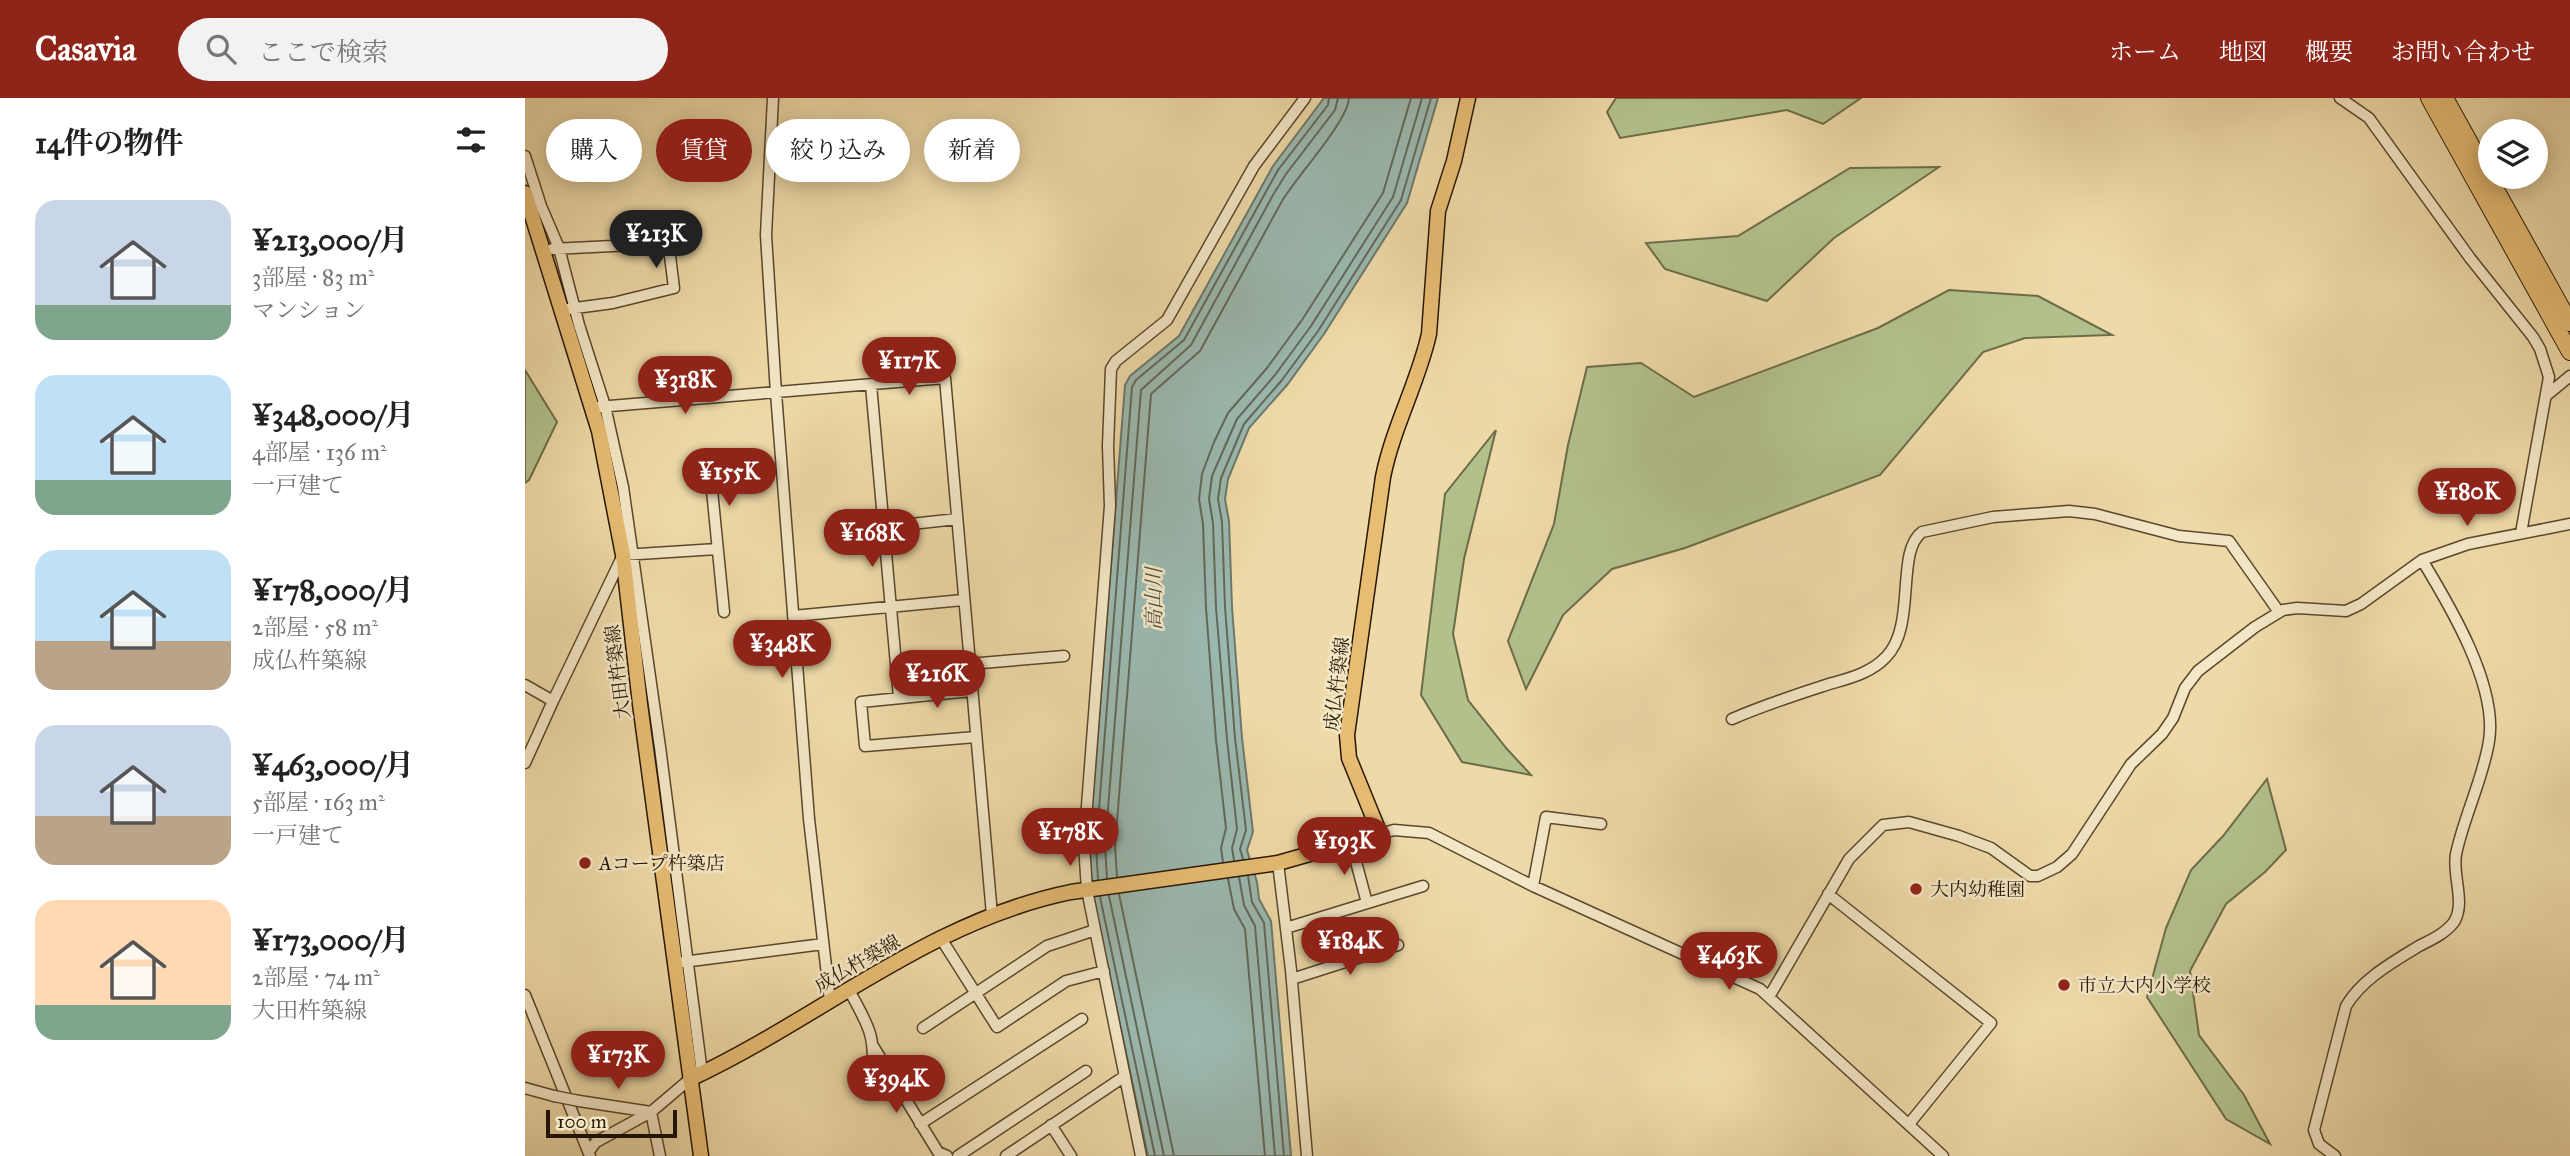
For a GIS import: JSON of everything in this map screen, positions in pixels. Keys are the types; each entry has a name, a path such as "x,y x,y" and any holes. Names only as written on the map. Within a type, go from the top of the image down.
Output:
{"highway":[{"path":"2429,98 2570,352"},
{"path":"2445,98 2570,323"}],"main road":[{"name":"成仏杵築線","path":"696,1076 940,937 992,915 1043,898 1087,890 1278,863 1380,834 1349,758 1347,736 1383,477 1389,447 1419,372 1429,334 1438,211 1454,161 1468,98"},
{"name":"大田杵築線","path":"525,193 542,249 568,309 599,407 627,555 640,704 682,962 696,1076 701,1156"}],"street":[{"path":"772,98 766,235 776,393 809,819 830,1002"},
{"path":"1141,1156 1087,890 1084,845 1110,506 1108,446 1111,369 1116,361 1167,320 1255,166 1305,98"},
{"path":"2340,98 2374,125 2540,349 2549,377 2521,533"},
{"path":"525,156 541,206 559,248 568,309 613,303 674,289 669,248 653,244 559,248 542,249"},
{"path":"2547,395 2568,377"},
{"path":"599,407 945,378 992,915"},
{"path":"871,385 899,698"},
{"path":"710,470 724,612"},
{"path":"1732,719 1865,673 1881,662 1893,648 1903,624 1912,543 1916,537 1922,532 1993,517 2069,511 2095,514 2179,536 2229,541 2280,612"},
{"path":"884,527 957,519"},
{"path":"1769,998 1849,859 1866,839 1883,825 1909,822 1959,835 1991,848 2030,876 2038,876 2057,867 2072,854 2131,764 2162,734 2173,718 2185,688 2198,671 2255,626 2280,612 2297,608 2346,611 2361,604 2422,560 2467,544 2570,524"},
{"path":"525,763 553,701 627,555 717,549"},
{"path":"2335,1156 2319,1144 2314,1134 2346,1006 2354,993 2377,974 2448,928 2455,919 2458,907 2454,869 2456,855 2488,745 2491,721 2482,682 2454,613 2422,560"},
{"path":"793,616 963,600"},
{"path":"897,667 1064,656"},
{"path":"525,685 553,701"},
{"path":"971,691 861,702 865,746 976,737"},
{"path":"1533,886 1546,817 1601,824"},
{"path":"1380,834 1394,830 1429,833 1533,886 1760,989 1943,1156"},
{"path":"1351,843 1367,903"},
{"path":"1278,863 1292,979 1307,1156"},
{"path":"1286,928 1423,886"},
{"path":"1828,894 1990,1023 1909,1124"},
{"path":"923,1028 1047,946 1095,930"},
{"path":"940,937 997,1027 1066,981 1104,971"},
{"path":"682,962 823,944"},
{"path":"1292,979 1398,945"},
{"path":"849,990 871,1032 872,1074"},
{"path":"525,995 589,1154"},
{"path":"920,1124 1082,1019"},
{"path":"873,1046 937,1152 947,1156"},
{"path":"958,1156 1086,1071"},
{"path":"589,1154 596,1142 651,1112 696,1076"},
{"path":"1006,1156 1125,1076"},
{"path":"525,1088 579,1101 651,1112"},
{"path":"651,1112 660,1156"},
{"path":"1051,1125 1071,1156"}],"green space":[{"path":"1616,98 1861,98 1823,124 1787,110 1620,138 1607,112"},
{"path":"1939,167 1834,238 1767,301 1665,269 1646,243 1738,236 1850,168"},
{"path":"1949,290 2038,296 2112,335 2025,338 1983,352 1880,475 1685,548 1612,569 1563,615 1526,689 1508,641 1554,524 1568,445 1587,367 1641,363 1694,397 1878,328"},
{"path":"525,370 557,422 529,480 525,483"},
{"path":"1496,430 1464,559 1453,634 1468,700 1531,775 1462,762 1421,695 1445,494"},
{"path":"2267,779 2286,850 2265,872 2226,904 2190,971 2199,1035 2244,1095 2270,1144 2226,1119 2147,997 2166,928 2191,870 2223,836"}],"water":[{"name":"高山川","path":"1324,98 1438,98 1407,203 1324,334 1287,385 1249,428 1228,479 1225,499 1229,521 1232,607 1242,738 1253,832 1247,850 1257,882 1259,899 1271,921 1291,1156 1148,1156 1093,897 1089,847 1125,385 1130,376 1179,336 1273,166"}],"place":[{"name":"Aコープ杵築店","path":"585,863"},
{"name":"大内幼稚園","path":"1916,889"},
{"name":"市立大内小学校","path":"2064,985"}]}
